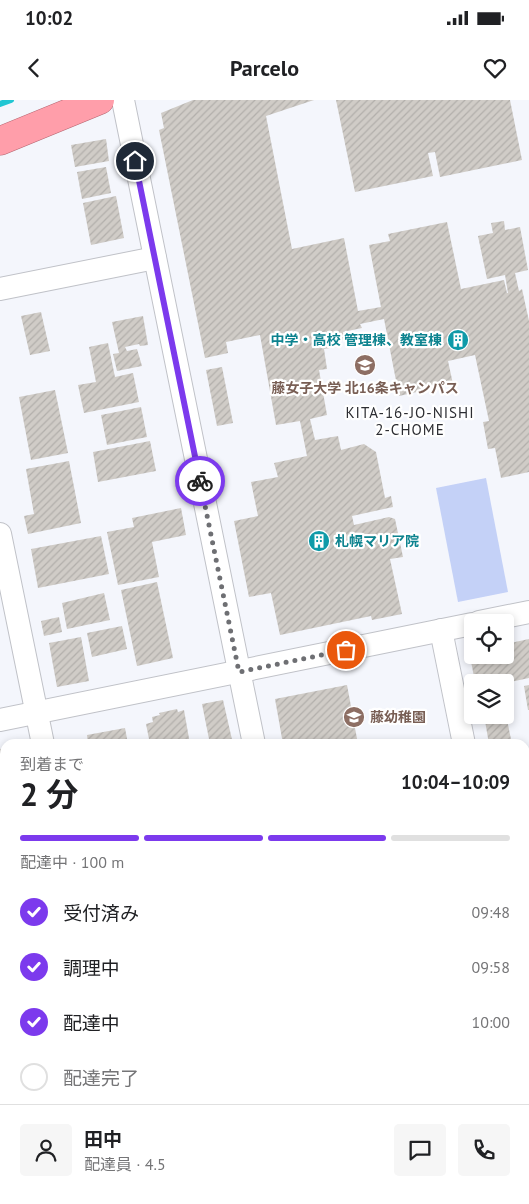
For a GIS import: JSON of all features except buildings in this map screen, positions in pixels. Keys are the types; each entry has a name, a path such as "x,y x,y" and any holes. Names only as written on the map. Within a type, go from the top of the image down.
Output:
{"highway":[{"path":"0,141 100,100"}],"street":[{"path":"123,100 253,739"},
{"path":"0,289 155,258"},
{"path":"0,534 42,739"},
{"path":"514,615 529,612"},
{"path":"0,720 464,626"},
{"path":"441,630 463,739"}],"shaded area":[{"path":"486,478 508,592 458,602 436,488"}],"waterway":[{"path":"0,104 11,100"}],"way so far":[{"path":"200,481 239,672 346,650"}],"place":[{"name":"中学・高校 管理棟、教室棟","path":"458,340"},
{"name":"藤女子大学 北16条キャンパス","path":"365,365"},
{"name":"札幌マリア院","path":"319,541"},
{"name":"藤幼稚園","path":"354,717"}],"district":[{"name":"KITA-16-JO-NISHI 2-CHOME","path":"410,422"}],"route":[{"path":"135,161 200,481"}]}
